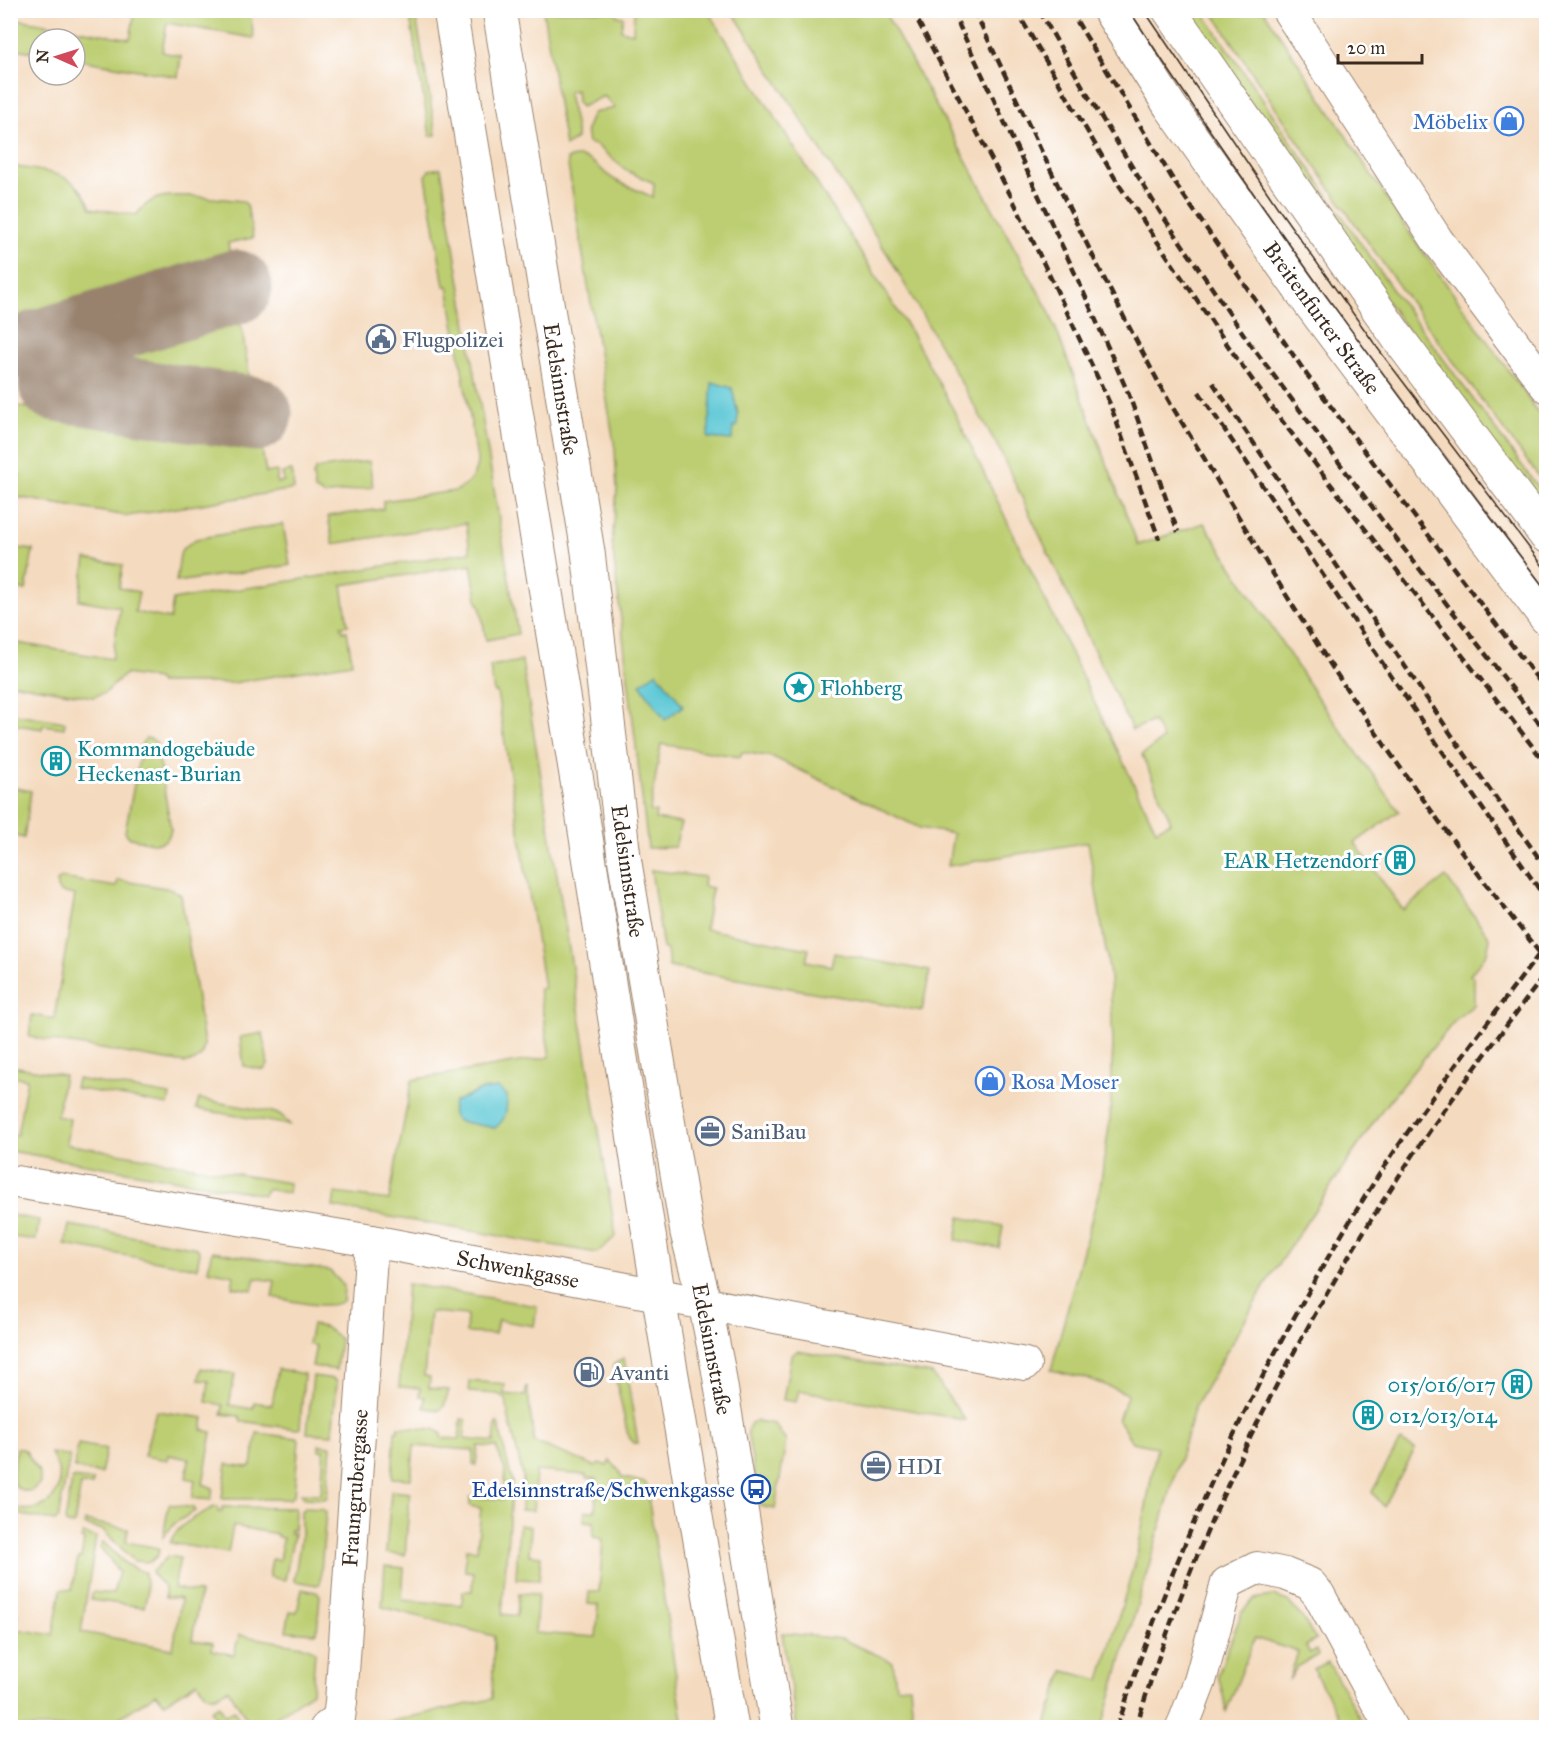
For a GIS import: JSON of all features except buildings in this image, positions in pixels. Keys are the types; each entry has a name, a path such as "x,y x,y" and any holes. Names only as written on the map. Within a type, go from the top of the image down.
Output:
{"main road":[{"name":"Edelsinnstraße","path":"450,10 659,1295 732,1728"},
{"name":"Edelsinnstraße","path":"499,10 588,552 624,857 687,1233 705,1304 739,1491 777,1728"},
{"name":"Breitenfurter Straße","path":"1109,10 1170,106 1308,301 1546,618"},
{"path":"1169,10 1398,338 1546,536"}],"street":[{"path":"1288,10 1437,240 1546,386"},
{"name":"Schwenkgasse","path":"10,1181 372,1242 1025,1364"},
{"name":"Fraungrubergasse","path":"326,1728 339,1718 341,1702 372,1242"},
{"path":"1182,1728 1200,1681 1227,1582 1257,1568 1285,1574 1310,1584 1319,1595 1391,1728"}],"green space":[{"path":"135,11 250,11 254,38 167,23 162,52 181,56 178,77 87,61 87,31 130,39"},
{"path":"409,11 415,11 436,135 430,136"},
{"path":"543,11 616,11 617,16 623,17 621,30 633,33 634,11 708,11 912,334 954,411 1156,830 1171,822 1142,755 1163,739 1153,721 1132,730 998,447 888,255 732,11 884,11 1049,311 1138,545 1204,523 1317,697 1399,811 1355,843 1403,910 1446,877 1490,938 1487,953 1470,975 1474,978 1474,1005 1457,1018 1384,1107 1271,1275 1195,1406 1102,1727 1045,1727 1064,1671 1100,1680 1137,1555 1157,1447 1132,1442 1118,1420 1128,1394 1089,1379 1051,1370 1100,1187 1110,1120 1113,1043 1110,976 1088,842 948,866 953,834 920,828 773,757 742,752 740,757 661,744 650,811 656,812 655,819 681,823 675,847 648,848 612,543 617,490 615,449 567,159 583,157 617,181 653,197 654,183 627,171 596,145 588,143 586,130 593,113 615,108 604,96 581,107 577,102 576,90 568,92 576,127 576,139 565,146"},
{"path":"1176,11 1202,11 1394,292 1546,498 1546,521"},
{"path":"1212,11 1264,11 1409,232 1546,423 1546,486 1374,252"},
{"path":"11,18 62,27 27,27 27,51 11,48"},
{"path":"11,166 48,172 68,180 77,186 91,208 136,215 151,201 166,196 199,196 242,201 247,205 253,238 228,243 234,282 49,340 11,333"},
{"path":"441,168 518,634 486,640 471,565 342,585 348,625 341,626 343,631 347,631 352,663 233,683 160,683 157,679 125,674 105,693 93,697 11,683 11,642 112,659 120,607 79,600 86,559 123,565 119,588 139,592 135,612 170,619 173,600 470,552 466,523 333,544 328,516 383,509 383,501 455,491 469,482 476,470 477,459 448,286 444,286 426,176 429,170"},
{"path":"236,293 254,405 57,375 62,346"},
{"path":"54,391 257,422 266,473 277,471 277,483 284,481 282,473 292,471 294,489 127,516 11,496 11,486 13,487 20,475 13,480 11,473 11,405 50,412"},
{"path":"369,461 373,487 324,495 315,490 313,475 316,469"},
{"path":"283,524 290,565 176,582 182,549 196,539"},
{"path":"17,548 33,550 26,590 11,588 12,552"},
{"path":"522,661 616,1236 597,1253 333,1207 335,1193 389,1200 412,1080 550,1057 539,989 544,988 497,692 494,692 490,666","holes":["497,1088 495,1128 459,1121 462,1098 481,1090"]},
{"path":"10,713 65,722 64,728 43,725 42,729 11,724"},
{"path":"146,738 156,742 171,829 169,836 161,843 149,843 130,838 125,832 142,743"},
{"path":"11,787 31,791 24,838 11,835"},
{"path":"651,870 704,877 703,886 712,888 705,929 809,949 806,961 831,966 834,953 930,971 922,1011 669,967 667,950 663,948"},
{"path":"61,878 116,887 118,880 171,889 181,895 204,1044 202,1055 195,1061 185,1063 29,1037 32,1015 54,1019 75,895 60,892 57,882"},
{"path":"263,1033 268,1065 264,1070 244,1066 240,1037"},
{"path":"11,1066 64,1075 57,1116 70,1119 66,1144 289,1183 288,1193 266,1189 264,1195 11,1151 11,1134 17,1135 27,1079 11,1076"},
{"path":"77,1079 170,1095 168,1105 75,1088"},
{"path":"199,1099 272,1112 281,1115 290,1125 196,1109"},
{"path":"11,1215 39,1220 36,1240 14,1237 11,1253"},
{"path":"960,1217 1003,1226 999,1248 956,1240"},
{"path":"69,1225 197,1248 200,1252 197,1268 65,1245"},
{"path":"213,1251 330,1271 344,1286 343,1301 336,1304 319,1305 272,1297 275,1281 255,1278 252,1290 232,1287 234,1275 208,1270"},
{"path":"407,1284 537,1306 534,1326 498,1320 495,1334 466,1333 467,1315 430,1312 424,1376 430,1377 429,1388 449,1390 444,1406 440,1410 424,1408 425,1397 419,1396 420,1388 399,1387"},
{"path":"312,1325 325,1327 340,1339 336,1370 312,1366 316,1346 308,1344"},
{"path":"797,1351 932,1374 965,1420 799,1390 796,1402 783,1400 791,1356"},
{"path":"624,1358 638,1443 634,1443 628,1436 613,1365"},
{"path":"201,1368 235,1374 229,1405 253,1409 254,1402 272,1405 278,1369 304,1374 300,1428 241,1421 239,1416 222,1414 223,1405 206,1402 209,1381 199,1380"},
{"path":"313,1376 334,1379 337,1382 332,1435 307,1433"},
{"path":"470,1381 505,1384 504,1394 525,1396 527,1386 534,1442 595,1466 600,1463 607,1466 610,1460 620,1472 621,1477 646,1483 684,1727 365,1727 492,1699 494,1636 382,1607 385,1566 404,1568 402,1600 462,1605 463,1591 472,1591 473,1572 465,1571 466,1549 477,1550 481,1508 470,1506 470,1497 503,1499 505,1470 496,1447 478,1446 476,1465 473,1465 473,1450 414,1446 411,1479 392,1478 395,1431 398,1431 398,1427 434,1429 442,1434 442,1438 459,1439 461,1419 466,1420 464,1439 494,1442 496,1423 498,1423 512,1481 502,1614 517,1616 519,1593 538,1594 535,1633 596,1637 599,1605 588,1604 589,1592 599,1592 603,1539 593,1537 594,1522 584,1521 585,1511 595,1511 597,1479 587,1478 586,1475 536,1471 533,1511 521,1510 523,1476 506,1399 498,1394 469,1392"},
{"path":"156,1411 204,1418 202,1430 212,1432 203,1484 213,1488 211,1500 192,1498 195,1480 186,1478 189,1459 169,1455 168,1460 144,1456"},
{"path":"757,1421 774,1424 786,1441 775,1509 760,1506 747,1431 751,1423"},
{"path":"257,1433 299,1440 294,1495 289,1499 223,1499 227,1464 248,1467 252,1465"},
{"path":"1400,1441 1415,1449 1384,1507 1372,1492"},
{"path":"78,1444 106,1449 101,1474 74,1468"},
{"path":"319,1445 331,1446 327,1497 325,1499 304,1498 301,1493 321,1494 324,1450 319,1450"},
{"path":"17,1448 25,1450 40,1474 40,1483 31,1491 17,1488 14,1483 13,1470"},
{"path":"50,1453 70,1456 58,1519 54,1521 11,1513 11,1506 29,1510 45,1505 56,1493 59,1485 59,1472"},
{"path":"74,1478 93,1481 92,1486 81,1484 74,1525 67,1524 65,1521"},
{"path":"391,1491 410,1493 405,1555 386,1553"},
{"path":"169,1504 193,1508 195,1511 175,1523 163,1537"},
{"path":"214,1507 218,1507 218,1512 222,1512 222,1507 295,1508 294,1530 290,1529 290,1533 294,1533 285,1580 269,1577 272,1559 279,1560 283,1538 277,1537 277,1534 233,1526 228,1553 170,1543 173,1536 183,1526"},
{"path":"305,1508 322,1509 326,1512 320,1583 317,1585 294,1581 301,1538 301,1511"},
{"path":"85,1521 128,1529 126,1542 159,1548 158,1555 150,1562 134,1561 103,1530 84,1525"},
{"path":"519,1525 531,1527 529,1555 541,1556 539,1580 516,1579"},
{"path":"83,1534 96,1537 81,1632 173,1649 181,1599 165,1597 165,1588 152,1572 168,1556 180,1558 174,1588 200,1593 192,1640 213,1643 212,1650 234,1655 239,1635 308,1647 315,1652 312,1692 261,1727 252,1727 228,1689 210,1696 197,1682 164,1703 156,1694 105,1727 11,1727 11,1614 18,1615 16,1629 53,1635 61,1589 72,1590 78,1558 81,1558"},
{"path":"103,1542 126,1564 145,1573 147,1594 144,1607 91,1600 93,1592 113,1594 119,1572 100,1547"},
{"path":"302,1589 320,1595 317,1632 315,1633 286,1631 290,1611 297,1612"},
{"path":"1272,1596 1288,1601 1304,1620 1316,1640 1306,1646 1310,1653 1316,1650 1318,1655 1297,1667 1289,1680 1298,1652 1255,1638 1226,1712 1218,1675 1242,1612 1254,1599"},
{"path":"782,1633 842,1639 893,1662 896,1687 910,1686 912,1708 909,1727 797,1727"},
{"path":"1328,1662 1365,1727 1325,1727 1337,1721 1336,1718 1339,1716 1314,1669"},
{"path":"219,1705 225,1715 234,1710 244,1727 222,1727 211,1710"}],"water":[{"path":"712,382 732,388 738,414 737,427 733,427 732,440 708,438"},
{"path":"657,672 683,706 665,720 640,684"},
{"path":"498,1088 507,1095 507,1105 504,1117 495,1128 458,1121 454,1117 454,1102 482,1090"}],"taxiway":[{"path":"38,347 235,287"},
{"path":"56,384 255,414"}],"tram line":[{"path":"1129,10 1280,232 1438,448 1546,590"},
{"path":"1144,10 1278,208 1379,350 1546,570"}],"railway":[{"path":"912,10 1012,198 1110,404 1159,539"},
{"path":"952,10 1129,395 1178,532"},
{"path":"974,10 1091,253 1175,412 1284,591 1368,721 1457,845 1546,961"},
{"path":"1016,10 1119,185 1233,353 1279,417 1546,764"},
{"path":"1039,10 1087,94 1160,212 1251,345 1394,536 1546,732"},
{"path":"1070,10 1175,183 1307,375 1546,690"},
{"path":"1213,383 1457,743 1546,868"},
{"path":"1199,392 1440,748 1546,899"},
{"path":"1117,1728 1141,1658 1195,1521 1257,1387 1292,1322 1328,1258 1387,1163 1453,1068 1546,945"},
{"path":"1136,1728 1184,1588 1212,1519 1276,1385 1349,1256 1388,1193 1465,1082 1546,973"}],"place":[{"name":"Möbelix","path":"1509,121"},
{"name":"Flugpolizei","path":"381,339"},
{"name":"Flohberg","path":"799,687"},
{"name":"Kommandogebäude Heckenast-Burian","path":"56,761"},
{"name":"EAR Hetzendorf","path":"1400,860"},
{"name":"Rosa Moser","path":"990,1081"},
{"name":"SaniBau","path":"710,1131"},
{"name":"Avanti","path":"589,1372"},
{"name":"015/016/017","path":"1517,1384"},
{"name":"012/013/014","path":"1368,1415"},
{"name":"HDI","path":"876,1466"},
{"name":"Edelsinnstraße/Schwenkgasse","path":"756,1489"}]}
